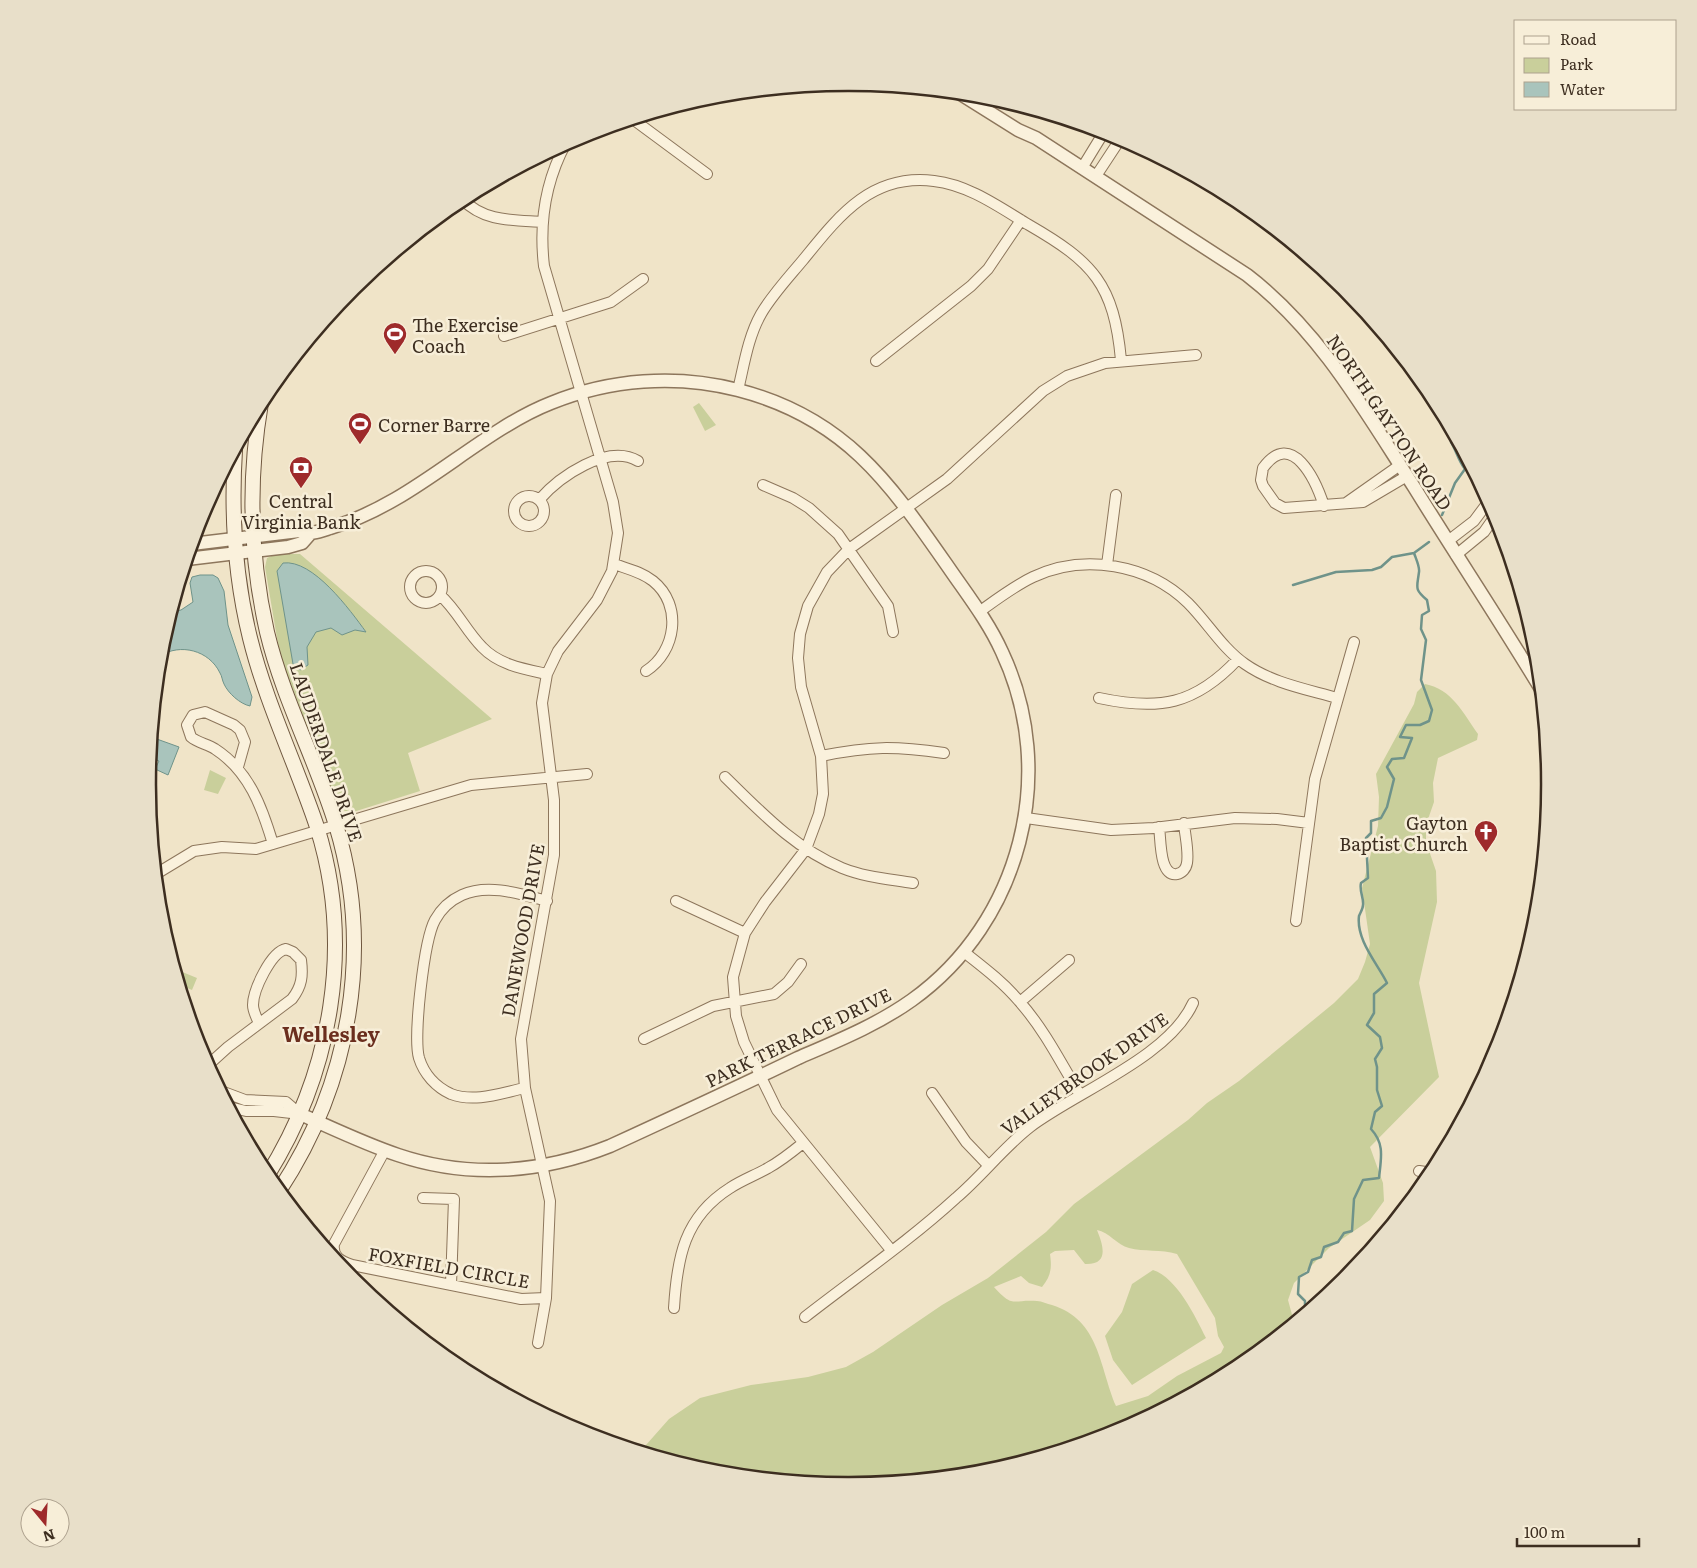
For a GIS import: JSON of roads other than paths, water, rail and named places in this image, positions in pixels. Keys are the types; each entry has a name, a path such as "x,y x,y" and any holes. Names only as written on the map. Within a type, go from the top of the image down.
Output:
{"main road":[{"name":"LAUDERDALE DRIVE","path":"259,422 253,468 254,544 263,612 272,652 336,825 345,861 351,901 354,949 350,1012 338,1065 306,1145 283,1184"},
{"name":"LAUDERDALE DRIVE","path":"236,462 234,504 236,545 243,605 258,667 318,830 333,906 334,975 326,1034 312,1083 300,1114 286,1145 272,1168"}],"street":[{"name":"NORTH GAYTON ROAD","path":"976,104 1096,176 1247,274 1276,297 1324,351 1400,465 1532,675"},
{"path":"639,124 707,174"},
{"path":"1082,168 1100,139"},
{"path":"1096,176 1116,145"},
{"name":"DANEWOOD DRIVE","path":"543,1166 525,1088 521,1054 522,1023 547,900 554,855 554,800 542,712 547,674 558,651 604,588 614,564 617,522 544,266 542,222 552,174 561,154"},
{"path":"738,390 754,329 770,300 837,218 866,195 889,185 906,181 933,181 951,184 974,193 1076,254 1105,289 1115,315 1121,360"},
{"path":"469,205 474,210 492,218 542,222"},
{"path":"876,361 971,286 988,269 1021,220"},
{"path":"504,336 611,302 642,279"},
{"path":"891,1250 777,1110 738,1024 733,985 735,964 745,933 765,902 806,849 820,814 823,794 821,756 801,688 798,658 800,634 808,606 820,583 849,549 971,459 1043,390 1085,369 1121,360 1196,354"},
{"name":"PARK TERRACE DRIVE","path":"199,544 302,544 309,535 351,522 383,507 523,416 580,392 614,384 653,381 693,382 738,390 786,407 834,435 878,472 907,508 979,612 1003,653 1020,700 1029,759 1026,818 1016,858 999,898 985,923 964,952 930,986 892,1013 610,1146 566,1161 543,1166 496,1171 471,1170 430,1164 384,1150 300,1114"},
{"path":"1324,506 1318,488 1295,456 1285,454 1277,456 1263,468 1261,480 1264,486 1278,506 1290,508 1324,506 1370,499 1407,476"},
{"path":"539,500 550,486 566,474 600,460 621,455 638,461"},
{"path":"1345,503 1400,465"},
{"path":"763,485 793,498 809,508 838,534 888,606 893,632"},
{"path":"1107,565 1116,495"},
{"path":"1448,541 1474,521 1484,508"},
{"path":"1456,555 1484,532 1490,523"},
{"name":"PARK TERRACE DRIVE","path":"194,557 236,545"},
{"path":"614,564 640,572 654,581 666,596 671,608 673,625 671,637 660,659 646,671"},
{"path":"979,612 1016,586 1040,574 1066,566 1107,565 1140,573 1164,584 1188,603 1238,659 1272,679 1337,698"},
{"path":"440,595 478,643 492,655 512,665 547,674"},
{"path":"1296,921 1315,779 1354,642"},
{"path":"1099,698 1137,705 1177,701 1209,687 1238,659"},
{"path":"238,767 245,742 240,730 206,712 193,715 187,725 191,737 215,748 238,767 262,806 273,844"},
{"path":"821,756 873,747 904,747 944,753"},
{"path":"162,870 194,850 222,847 256,849 471,785 587,774"},
{"path":"725,777 770,822 806,849 843,868 913,883"},
{"path":"1026,818 1111,830 1254,817 1309,823"},
{"path":"1159,827 1164,867 1169,872 1176,874 1183,871 1187,864 1184,823"},
{"path":"525,1088 479,1098 468,1098 445,1091 428,1076 419,1060 416,1038 426,952 429,933 435,919 447,905 462,895 484,889 547,900"},
{"path":"676,901 745,933"},
{"path":"214,1061 292,998 299,990 302,982 302,960 286,948 274,954 254,996 252,1008 259,1023"},
{"path":"964,952 1010,991 1020,1002 1045,1037 1080,1095"},
{"path":"1020,1002 1070,960"},
{"path":"644,1040 700,1011 735,1000 765,998 774,994 788,982 801,964"},
{"name":"VALLEYBROOK DRIVE","path":"805,1317 955,1200 1030,1127 1142,1056 1178,1028 1186,1018 1193,1003"},
{"path":"932,1093 966,1142 989,1166"},
{"path":"229,1094 245,1100 286,1102 300,1114"},
{"path":"237,1109 300,1114"},
{"path":"674,1308 676,1275 681,1250 701,1214 727,1190 768,1169 803,1143"},
{"name":"FOXFIELD CIRCLE","path":"333,1247 340,1229 384,1150"},
{"name":"FOXFIELD CIRCLE","path":"350,1264 521,1300 546,1298 550,1200 543,1166"},
{"path":"423,1198 454,1199 451,1285"},
{"path":"538,1343 546,1298"}],"water":[{"path":"283,563 295,564 318,577 341,599 366,632 355,630 342,635 331,628 316,632 307,647 308,665 300,670 293,664 277,571"},
{"path":"213,575 218,578 224,591 228,625 252,697 250,706 238,701 231,694 223,683 221,674 209,659 193,651 176,650 169,652 178,611 193,602 190,583 192,577"},
{"path":"157,739 179,747 168,775 156,770 159,761 157,760"}],"waterway":[{"path":"1442,515 1455,483 1465,469 1459,458"},
{"path":"1293,585 1336,572 1372,570 1381,567 1392,557 1414,553 1429,542"},
{"path":"1305,1305 1305,1301 1298,1294 1299,1277 1308,1272 1312,1260 1321,1257 1324,1247 1338,1242 1344,1233 1352,1231 1354,1199 1363,1180 1379,1178 1381,1152 1378,1140 1371,1129 1375,1112 1382,1106 1377,1090 1375,1059 1382,1048 1380,1037 1367,1025 1374,1013 1374,994 1387,983 1364,942 1359,925 1359,916 1363,908 1361,883 1368,878 1366,838 1371,833 1371,821 1381,818 1387,807 1394,779 1387,767 1392,759 1404,758 1412,738 1400,737 1406,725 1420,725 1429,721 1432,710 1421,680 1426,640 1421,629 1422,615 1429,611 1427,600 1417,588 1419,570 1414,553"}],"place":[{"name":"The Exercise Coach","path":"395,355"},
{"name":"Corner Barre","path":"360,445"},
{"name":"Central Virginia Bank","path":"301,489"},
{"name":"Gayton Baptist Church","path":"1486,853"}],"district":[{"name":"Wellesley","path":"331,1033"}]}
